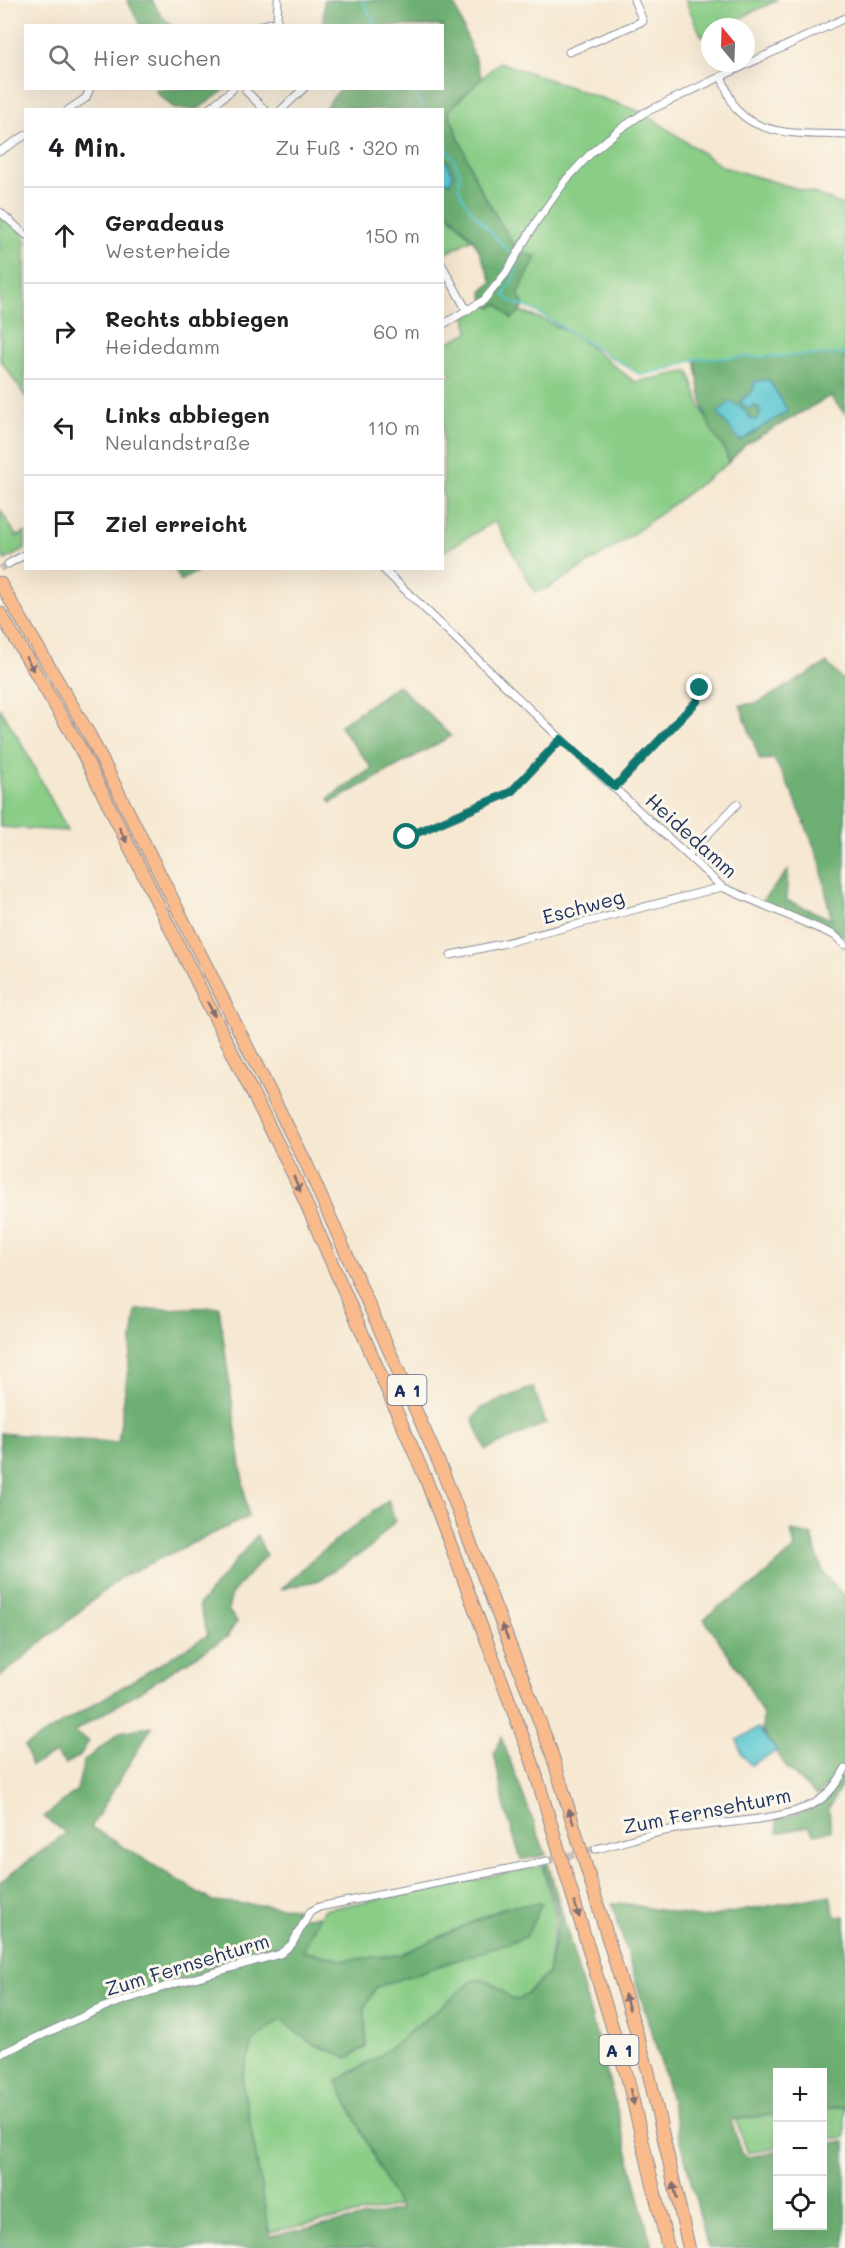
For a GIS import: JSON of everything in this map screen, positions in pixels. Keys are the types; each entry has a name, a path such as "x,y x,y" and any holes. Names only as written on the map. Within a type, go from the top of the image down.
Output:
{"highway":[{"name":"A 1","path":"0,583 89,734 307,1165 443,1472 551,1751 648,2070 689,2248"},
{"name":"A 1","path":"0,614 79,746 294,1176 425,1477 532,1761 627,2076 668,2248"}],"street":[{"path":"267,24 277,21 278,0"},
{"path":"569,52 643,21 634,0"},
{"path":"444,324 484,300 496,287 536,222 566,180 598,147 620,129 644,113 845,18"},
{"path":"721,76 736,109 752,124 777,131 845,135"},
{"path":"71,108 86,98 89,90"},
{"path":"209,108 231,90"},
{"path":"233,90 236,94 241,94 246,90 263,108"},
{"path":"283,108 302,90"},
{"path":"0,151 24,136"},
{"path":"0,212 24,233"},
{"path":"444,269 467,311"},
{"path":"8,564 24,555"},
{"name":"Heidedamm","path":"384,570 561,739 722,888 834,935 845,945"},
{"path":"615,787 697,701 700,688"},
{"path":"407,837 511,792 561,739"},
{"path":"688,855 737,804"},
{"name":"Eschweg","path":"451,955 722,888"},
{"name":"Zum Fernsehturm","path":"596,1849 675,1829 732,1822 804,1808 817,1803 831,1790 845,1769"},
{"name":"Zum Fernsehturm","path":"0,2054 114,2004 280,1954 292,1944 310,1912 319,1907 547,1861"}],"green space":[{"path":"127,0 152,0 161,16 171,24 139,24"},
{"path":"324,0 453,0 482,78 448,111 478,185 518,253 537,256 518,293 524,306 512,319 498,304 491,308 484,300 482,292 492,282 479,250 472,238 444,208 444,180 450,183 448,162 444,160 444,108 325,108 339,90 444,90 444,24 323,24"},
{"path":"685,0 777,0 740,18 701,18 701,35"},
{"path":"499,62 644,113 723,167 816,194 845,206 845,354 695,359 672,368 641,375 580,339 635,382 689,371 699,403 725,450 728,463 618,545 550,587 535,592 495,521 444,551 444,381 452,373 444,368 444,344 469,332 466,316 497,295 514,309 544,320 578,337 524,306 518,293 518,253 478,185 448,111"},
{"path":"156,90 225,90 199,108 174,108"},
{"path":"444,209 472,239 444,254"},
{"path":"0,212 24,234 24,395 0,359"},
{"path":"845,354 845,414 830,396 746,444 728,463 726,453 711,429 705,412 695,359","holes":["769,380 788,411 740,441 750,419 756,420 760,416 760,409 740,401 753,390 755,381"]},
{"path":"0,510 17,537 24,533 24,550 5,560 0,552"},
{"path":"175,570 200,570 180,581"},
{"path":"827,663 845,682 845,938 833,930 761,902 788,871 786,900 831,919 820,861 794,797 774,759 760,760 740,705 758,703"},
{"path":"398,685 451,736 331,803 329,798 372,768 339,726"},
{"path":"0,709 19,739 68,831 0,827"},
{"path":"219,1307 248,1517 121,1577 0,1677 0,1433 118,1443 136,1310"},
{"path":"533,1387 546,1423 486,1450 473,1419 481,1408"},
{"path":"388,1500 395,1521 371,1547 319,1580 282,1589 310,1561"},
{"path":"791,1531 812,1535 822,1569 845,1596 845,1763 839,1774 817,1796 787,1768 762,1730 763,1715 743,1676 704,1619 721,1605 754,1585 795,1548"},
{"path":"257,1535 266,1555 232,1593 228,1610 237,1621 227,1637 74,1732 89,1741 79,1757 65,1764 56,1753 31,1766 25,1746 208,1635 199,1605"},
{"path":"152,1726 91,1827 212,1901 295,1908 297,1917 320,1916 303,1951 343,1960 400,1955 506,1907 542,1903 526,1937 376,1987 365,2007 366,2046 347,2058 310,2042 280,2020 253,2042 242,2079 270,2236 400,2210 337,2081 381,2055 474,1980 489,1981 512,1999 519,2000 548,1974 559,1916 543,1865 548,1863 615,2102 652,2248 0,2248 0,1882 66,1833 44,1817 77,1790 84,1761 120,1732"},
{"path":"501,1737 546,1855 521,1860 505,1808 494,1753"},
{"path":"845,1773 845,1780 829,1808 831,1831 815,1834 809,1826 778,1833 777,1819 801,1813 817,1805 824,1800"},
{"path":"542,1866 556,1916 548,1974 519,2000 512,1999 490,1981 474,1980 381,2055 337,2081 399,2206 269,2232 242,2079 252,2042 280,2020 310,2042 347,2058 366,2047 365,2007 376,1987 526,1937 542,1903 506,1907 400,1955 343,1960 302,1951 323,1910"},
{"path":"830,1895 835,1917 845,1916 845,2107 827,2109 827,2068 773,2068 773,2115 731,2120 741,2153 748,2157 773,2153 773,2230 827,2230 827,2144 845,2141 845,2248 708,2248 663,2070 612,1904 627,1904 702,1918"},
{"path":"845,2107 845,2137 827,2139 827,2109"},
{"path":"773,2114 773,2149 748,2153 735,2119"}],"water":[{"path":"444,160 453,175 450,183 444,180"},
{"path":"769,380 788,411 740,441 718,413 730,402 743,408 750,419 756,420 760,416 760,409 754,405 749,409 740,402 753,390 755,381"},
{"path":"758,1728 777,1751 751,1765 741,1753 737,1740"}],"waterway":[{"path":"362,0 375,24"},
{"path":"413,90 423,108"},
{"path":"444,144 459,171 459,189 463,197 474,214 510,253"},
{"path":"517,262 515,275 504,295 512,302 532,309 641,375 672,368 695,359 845,354"}],"tunnel":[{"path":"0,569 8,564"},
{"path":"547,1861 596,1849"}],"route":[{"path":"407,837 511,792 561,739 615,787 697,701 700,688"}]}
